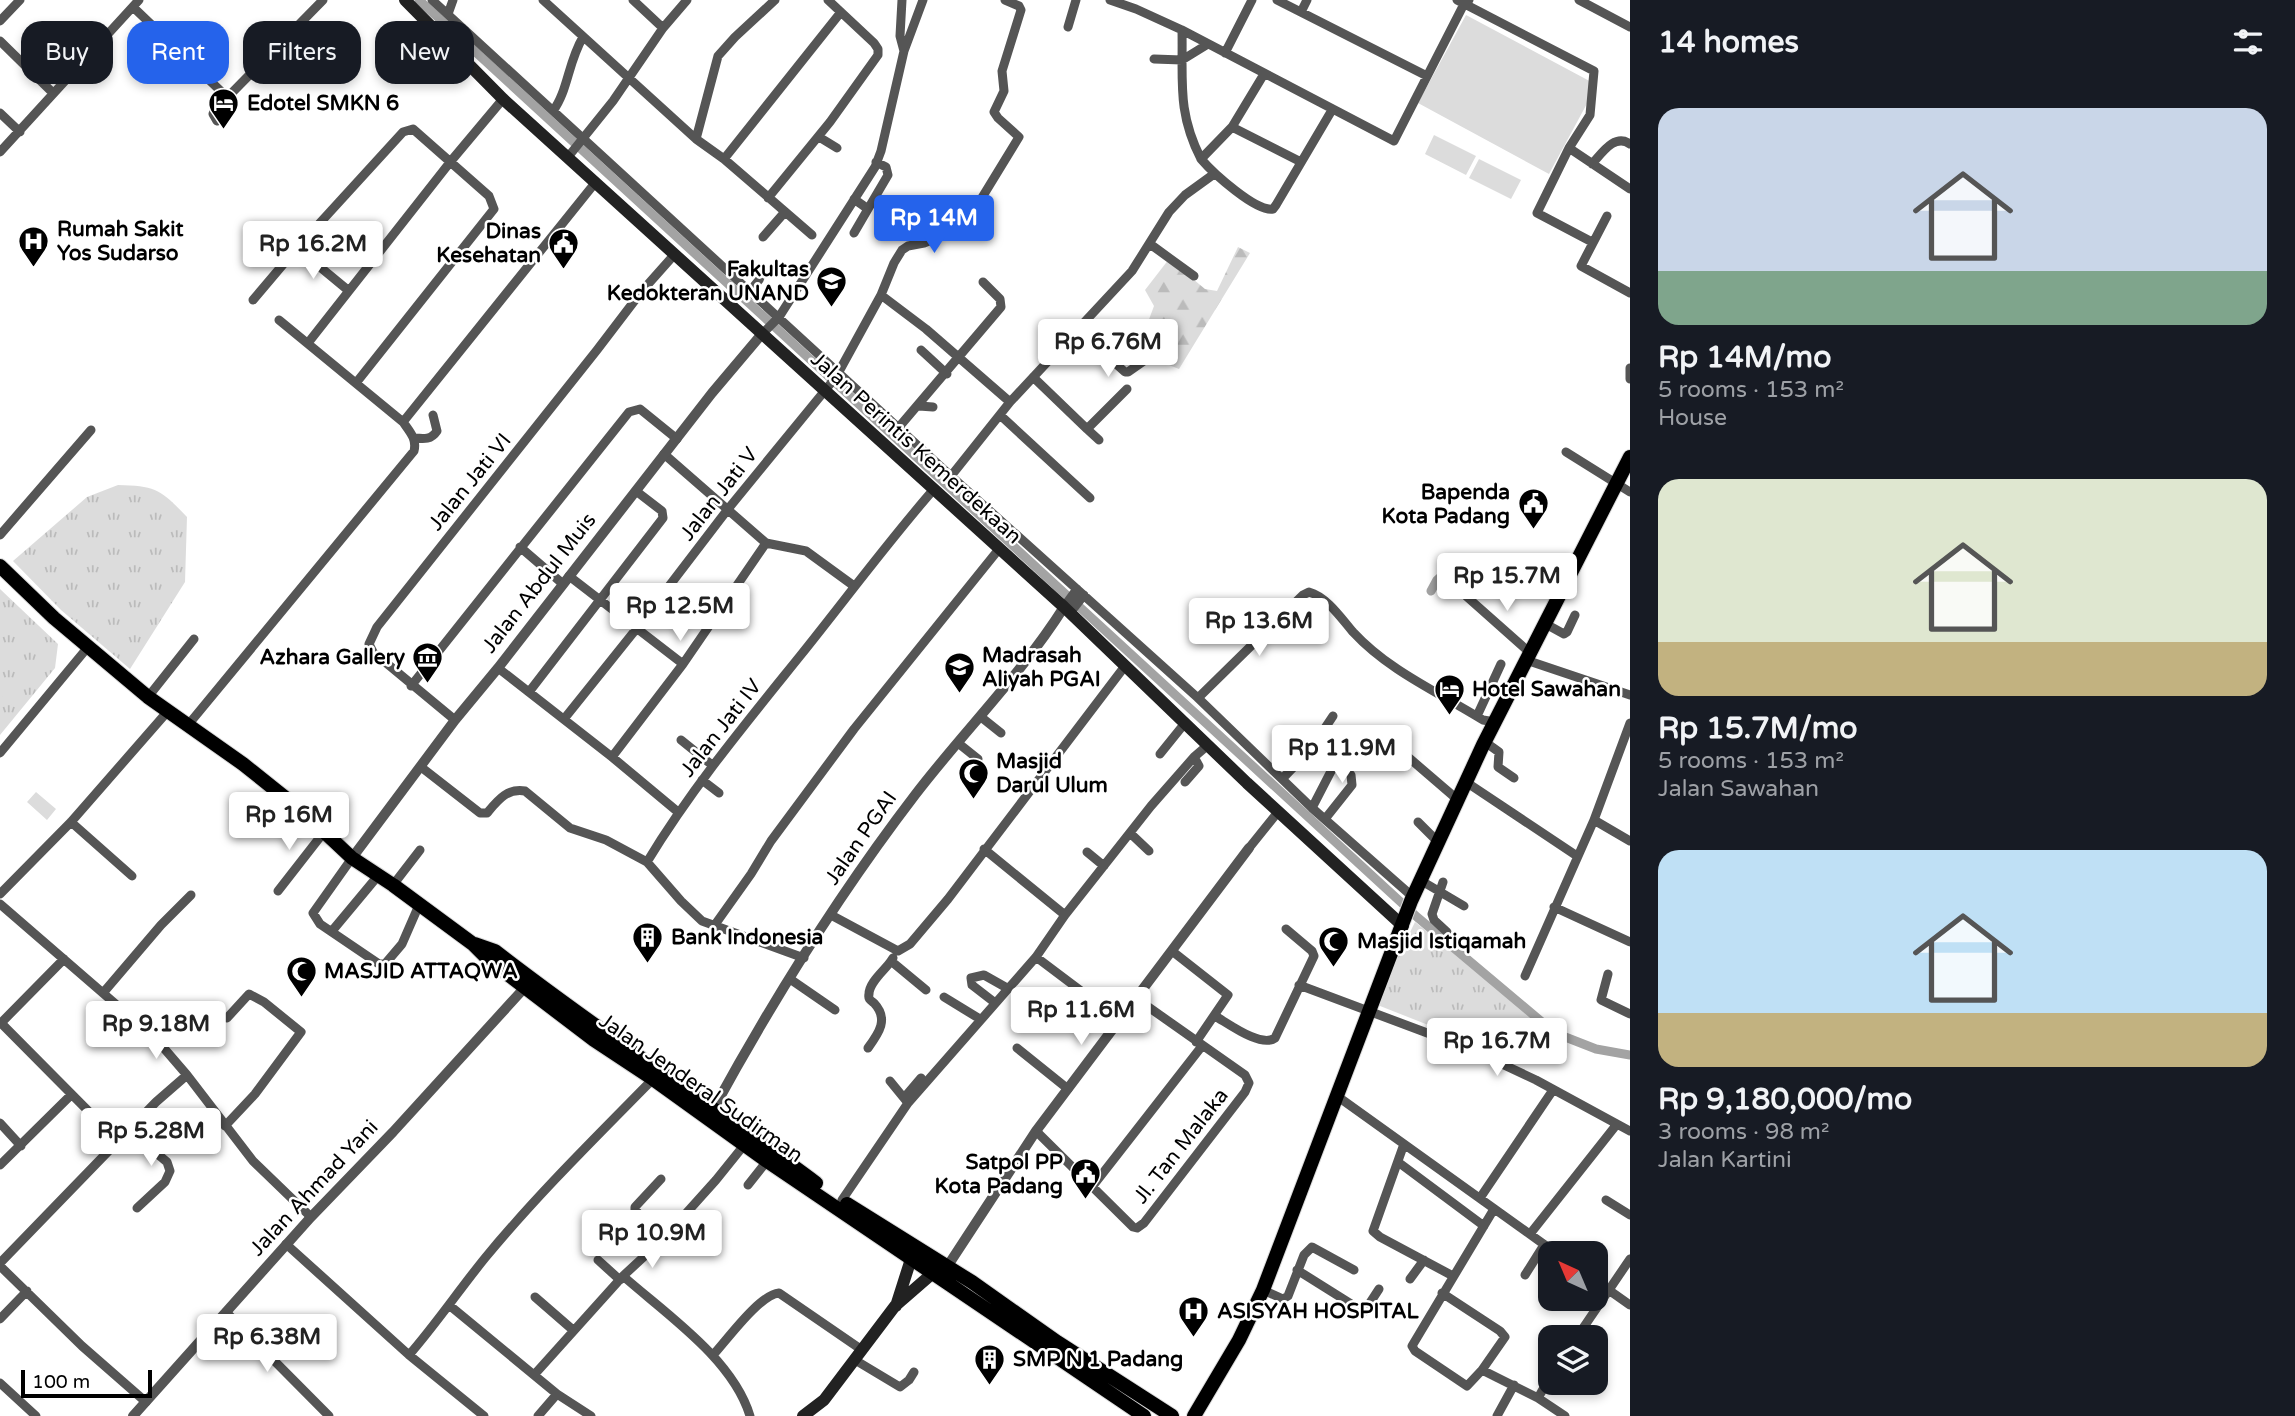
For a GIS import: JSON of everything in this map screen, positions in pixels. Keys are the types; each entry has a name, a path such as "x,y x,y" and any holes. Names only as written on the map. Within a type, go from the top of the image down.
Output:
{"main road":[{"name":"Jalan Perintis Kemerdekaan","path":"405,0 503,99 569,155 595,183 674,255 826,387 999,549 1074,602 1125,667 1278,812 1403,923"},
{"path":"1194,1416 1239,1340 1263,1290 1420,880 1494,722 1630,457"},
{"name":"Jalan Jenderal Sudirman","path":"0,566 88,647 148,697 243,764 377,877 393,885 473,944 489,960 528,983 618,1057 911,1259 940,1270"},
{"path":"528,983 714,1108 1144,1416"},
{"path":"895,1306 911,1259"},
{"path":"803,1416 824,1401 895,1306 940,1270"},
{"path":"940,1270 1172,1416"}],"street":[{"path":"0,21 20,0"},
{"path":"218,121 214,111 323,0"},
{"path":"432,0 750,291 837,375 899,427 951,476 1074,602 1198,698 1312,808 1412,899"},
{"path":"448,14 453,0"},
{"path":"543,0 696,139 724,159 812,235"},
{"path":"633,0 663,28"},
{"path":"569,155 583,141 663,28 687,0"},
{"path":"696,139 718,56 775,0"},
{"path":"768,198 818,137 878,55 874,43 828,0"},
{"path":"902,0 900,36 904,51"},
{"path":"764,333 778,319 876,162 904,51 923,0"},
{"name":"Jalan Jati V","path":"564,719 727,509 837,375 881,295 902,250 964,228 1018,140 1017,133 994,112 1004,91 1002,71 1021,10 1019,6 1005,0"},
{"path":"1068,27 1076,0"},
{"path":"1110,0 1139,4 1208,44 1394,141 1464,1 1594,71 1595,84 1590,115 1569,148 1537,213 1592,243"},
{"path":"1225,53 1252,0"},
{"path":"1277,0 1427,76"},
{"path":"1301,12 1307,0"},
{"path":"1579,0 1630,27"},
{"path":"0,152 136,3 228,98"},
{"path":"724,159 841,12"},
{"path":"1182,30 1183,111 1191,140 1201,159 1214,174 1262,207 1269,210 1276,205 1332,110"},
{"path":"552,111 561,101 569,68 583,37"},
{"path":"0,41 53,93"},
{"path":"1154,59 1182,60 1208,44"},
{"path":"1201,159 1233,127 1264,74"},
{"path":"309,343 451,161 503,99"},
{"path":"0,113 20,132"},
{"path":"1233,127 1301,162"},
{"path":"253,300 297,248 408,129 413,129 489,196 494,209 356,383"},
{"path":"818,137 837,148"},
{"path":"1592,164 1617,141 1624,140 1630,144"},
{"path":"1569,148 1630,189"},
{"path":"854,233 888,175 886,167 876,162"},
{"path":"951,476 1010,402 1124,280 1169,212 1185,195 1214,174"},
{"path":"403,422 595,183"},
{"path":"855,199 868,209"},
{"path":"763,237 784,213"},
{"path":"1606,216 1581,267 1630,293"},
{"path":"1150,244 1194,276"},
{"path":"297,248 349,291"},
{"name":"Jalan Jati VI","path":"454,720 373,652 369,644 377,627 642,291 674,255"},
{"path":"750,291 763,270"},
{"path":"899,427 947,374 1001,307 1000,299 983,282"},
{"path":"881,295 1010,402"},
{"path":"188,725 414,451 414,439 403,422 279,320"},
{"path":"1076,329 1125,372 1148,358"},
{"name":"Jalan Abdul Muis","path":"352,858 454,720 498,668 664,454 764,333"},
{"path":"921,350 947,374"},
{"path":"1630,368 1630,379"},
{"path":"1033,377 1099,440"},
{"path":"1087,429 1127,389"},
{"path":"919,406 933,407"},
{"path":"411,686 632,409 640,409 677,439"},
{"path":"414,439 429,439 434,436 437,431 433,415"},
{"path":"1000,415 1090,498"},
{"path":"0,536 91,430"},
{"path":"1566,452 1630,492"},
{"path":"664,454 766,543 806,551 854,586"},
{"name":"Jalan Jati IV","path":"647,862 712,765 934,489"},
{"path":"529,692 663,518 662,512 636,491"},
{"path":"612,757 683,664 766,543"},
{"path":"520,547 566,580 600,599 683,664"},
{"path":"715,926 771,841 846,740 999,549"},
{"path":"1198,698 1269,626 1303,594 1310,592 1333,609 1371,651 1391,666 1477,716 1494,722"},
{"path":"1466,596 1527,656 1630,695"},
{"name":"Jalan PGAI","path":"714,1108 746,1048 858,872 915,795 1074,602"},
{"path":"1544,623 1564,634 1575,615"},
{"path":"148,697 194,639"},
{"path":"0,753 88,647"},
{"path":"1477,716 1501,664"},
{"path":"868,1048 879,1033 882,1021 880,1010 869,998 871,986 898,951 910,944 948,899 1125,667"},
{"path":"498,668 678,812"},
{"path":"0,894 71,822 168,711"},
{"path":"1283,778 1311,748 1333,716"},
{"path":"981,717 1001,733"},
{"path":"1160,754 1185,723"},
{"path":"1525,976 1594,820 1630,723"},
{"path":"681,740 712,765"},
{"path":"1485,742 1499,752 1498,767 1514,778"},
{"path":"958,743 978,759"},
{"path":"906,1101 1036,957 1065,915 1130,833 1194,757 1208,745"},
{"path":"1394,745 1458,800"},
{"path":"1312,808 1343,748"},
{"path":"1185,782 1199,766 1194,757"},
{"path":"1325,819 1352,785 1350,775 1338,761"},
{"path":"421,767 480,813 487,813 500,797 516,789 525,791 570,828 606,840 647,862 696,917 804,958"},
{"path":"702,780 719,793"},
{"path":"1466,782 1577,856"},
{"path":"940,1270 1037,1131 1278,812"},
{"path":"1594,820 1630,841"},
{"path":"71,822 132,876"},
{"path":"1418,822 1439,843"},
{"path":"278,891 324,832"},
{"path":"1130,833 1149,850"},
{"path":"984,849 1065,915"},
{"path":"393,885 420,850"},
{"path":"1087,852 1104,866"},
{"path":"352,858 313,913 320,924 379,964 385,964 402,944 419,905"},
{"path":"332,931 377,877"},
{"path":"1420,880 1464,906"},
{"path":"1443,882 1432,914 1434,920 1447,932"},
{"path":"103,993 161,925 191,895"},
{"path":"0,904 156,1039 253,1161 311,1217"},
{"path":"1554,907 1630,942"},
{"path":"831,915 898,951"},
{"path":"1215,1016 1261,1041 1275,1038 1314,953 1286,929"},
{"path":"1093,1187 1199,1044 1227,999 1227,994 1172,951"},
{"path":"1036,957 1121,1021"},
{"path":"64,959 0,1023 119,1142"},
{"path":"891,961 926,990"},
{"path":"1608,974 1601,1000 1630,1014"},
{"path":"995,1002 972,985 971,978 984,975 1007,988"},
{"path":"790,979 835,1010"},
{"name":"Jalan Ahmad Yani","path":"133,1416 286,1244 394,1132 528,983"},
{"path":"1299,985 1470,1049 1630,1132"},
{"path":"225,1126 255,1094 301,1032 264,1002 249,994 244,996 227,1018"},
{"path":"944,997 980,1019"},
{"name":"Jl. Tan Malaka","path":"1037,1131 1133,1227 1140,1226 1245,1092 1249,1083 1244,1075 1137,999"},
{"path":"1017,1048 1068,1089"},
{"path":"146,1402 82,1346 0,1265 129,1130 187,1075"},
{"path":"842,1200 921,1078"},
{"path":"409,1355 486,1257 593,1139 653,1079"},
{"path":"890,1081 906,1101"},
{"path":"1480,1198 1553,1090"},
{"path":"0,1165 71,1095"},
{"path":"1337,1097 1539,1241"},
{"path":"0,1123 21,1146"},
{"path":"1531,1234 1617,1124"},
{"path":"129,1130 166,1162 170,1171 165,1182 137,1208"},
{"path":"534,1375 621,1278 663,1239 745,1144"},
{"path":"1404,1144 1373,1231 1452,1276"},
{"path":"748,1185 767,1161"},
{"path":"1398,1162 1484,1226"},
{"path":"661,1179 635,1210 663,1239"},
{"path":"1606,1200 1630,1215"},
{"path":"1442,1293 1505,1337 1469,1384 1465,1385 1413,1348 1413,1340 1452,1276 1494,1209"},
{"path":"286,1244 409,1355 484,1416"},
{"path":"1263,1290 1285,1298 1304,1255 1312,1247 1354,1270"},
{"path":"1525,1275 1538,1254"},
{"path":"1630,1259 1608,1290 1630,1305"},
{"path":"598,1260 713,1355 736,1384 750,1416"},
{"path":"1410,1279 1424,1260"},
{"path":"1297,1270 1364,1312 1379,1289"},
{"path":"0,1319 27,1291"},
{"path":"713,1355 763,1301 779,1293 900,1387 914,1372"},
{"path":"535,1297 573,1330"},
{"path":"449,1305 557,1394 591,1416"},
{"path":"226,1312 329,1416"},
{"path":"1482,1370 1538,1398 1565,1416"},
{"path":"0,1383 36,1416"},
{"path":"1497,1416 1514,1385"},
{"path":"538,1416 557,1394"}],"green space":[{"path":"1466,15 1597,85 1549,174 1418,103"},
{"path":"1434,135 1476,156 1466,175 1425,154"},
{"path":"1479,159 1521,180 1511,199 1469,178"},
{"path":"1238,247 1250,253 1179,369 1144,355 1158,336 1148,322 1154,306 1145,290 1169,259 1205,289 1217,291"},
{"path":"118,485 157,491 187,517 185,582 130,669 61,610 13,561 87,497"},
{"path":"0,589 58,644 55,668 0,735"},
{"path":"0,676 23,695 14,706 0,695"},
{"path":"36,792 56,809 47,820 27,802"},
{"path":"1415,922 1547,1027 1527,1064 1375,1004"}],"waterway":[{"path":"419,0 1417,917 1555,1033 1596,1049 1630,1055"},
{"path":"1431,591 1437,580 1457,562"}],"place":[{"name":"Edotel SMKN 6","path":"224,130"},
{"name":"Rumah Sakit Yos Sudarso","path":"34,268"},
{"name":"Dinas Kesehatan","path":"564,270"},
{"name":"Fakultas Kedokteran UNAND","path":"832,308"},
{"name":"Bapenda Kota Padang","path":"1533,531"},
{"name":"Azhara Gallery","path":"428,684"},
{"name":"Madrasah Aliyah PGAI","path":"959,694"},
{"name":"Hotel Sawahan","path":"1449,716"},
{"name":"Masjid Darul Ulum","path":"973,800"},
{"name":"Bank Indonesia","path":"648,964"},
{"name":"Masjid Istiqamah","path":"1334,968"},
{"name":"MASJID ATTAQWA","path":"301,998"},
{"name":"Satpol PP Kota Padang","path":"1086,1201"},
{"name":"ASISYAH HOSPITAL","path":"1194,1338"},
{"name":"SMP N 1 Padang","path":"990,1386"}]}
